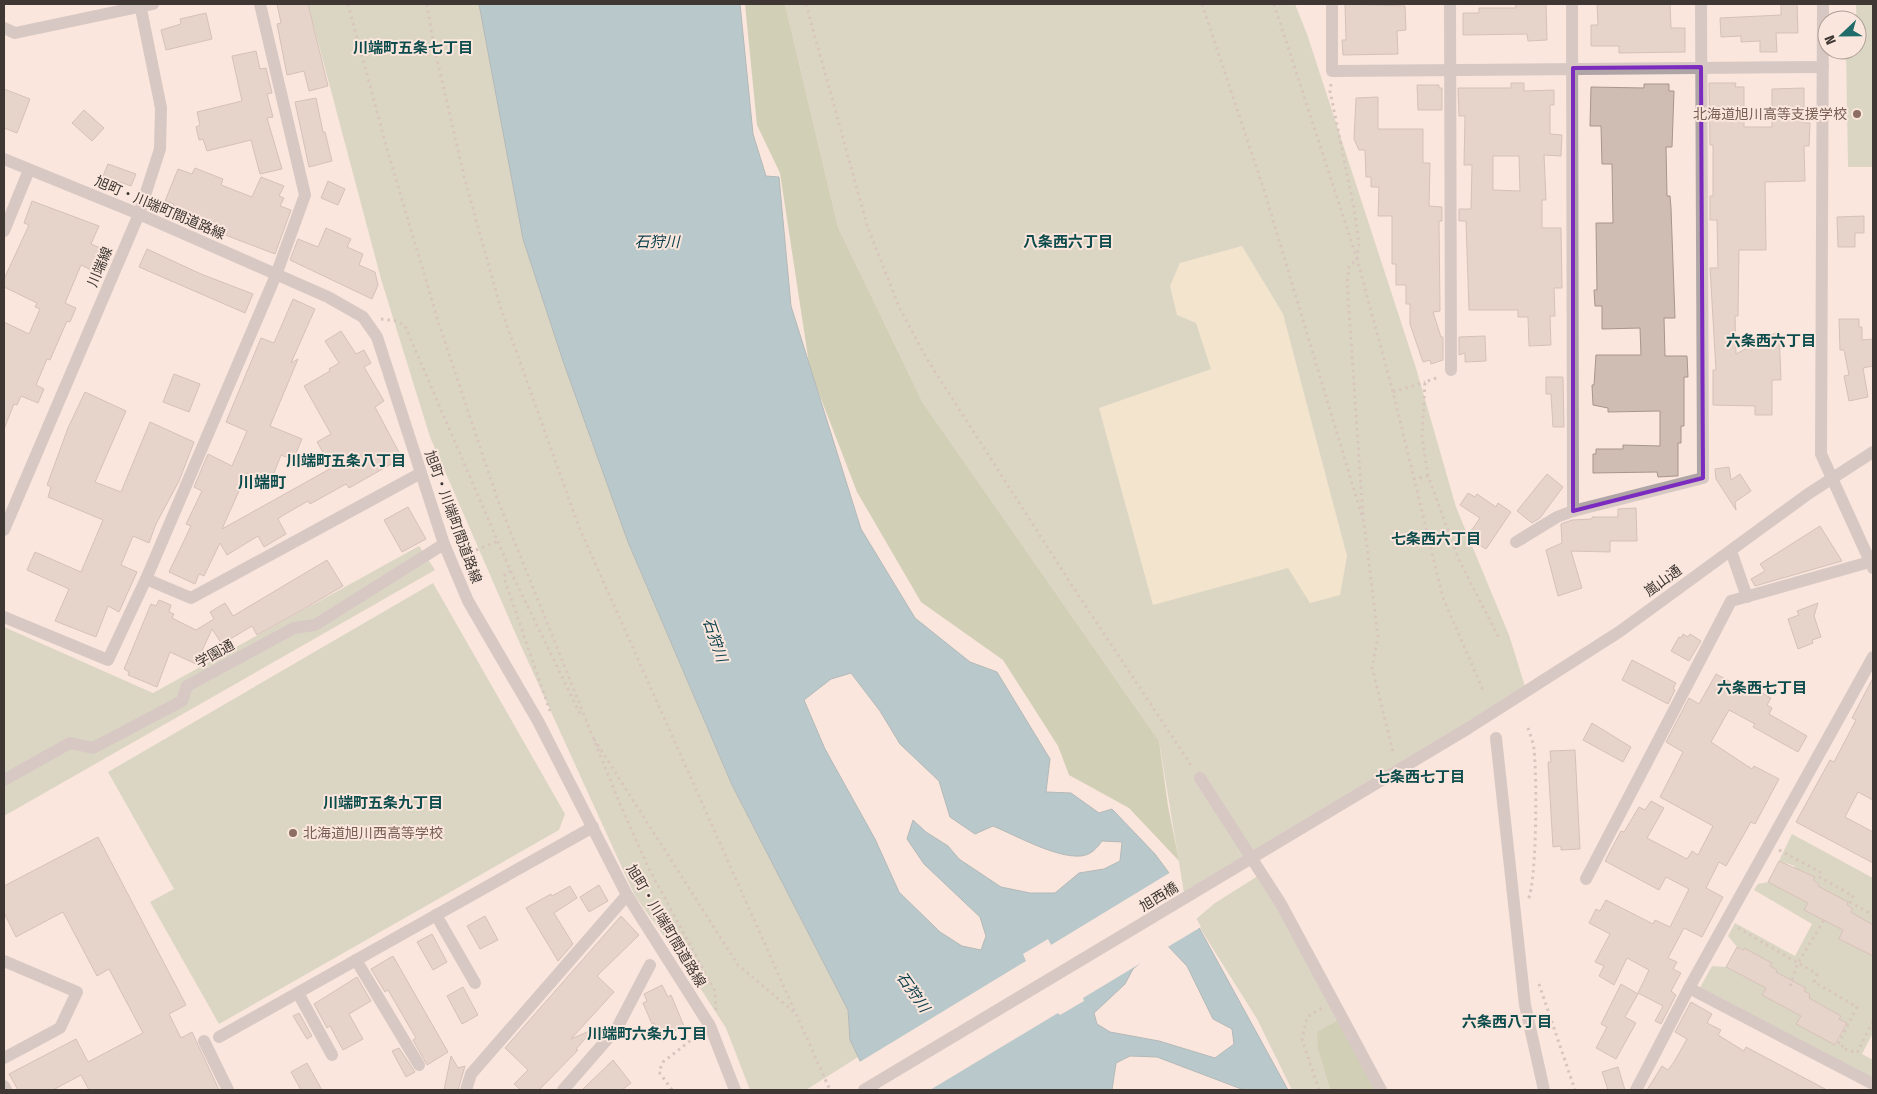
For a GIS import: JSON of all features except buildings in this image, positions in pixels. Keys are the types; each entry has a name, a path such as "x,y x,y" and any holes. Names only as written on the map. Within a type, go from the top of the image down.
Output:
{"street":[{"path":"4,617 108,660 146,580 276,275 305,195 260,4"},
{"path":"1332,4 1332,71 1823,67"},
{"path":"1450,4 1451,370"},
{"path":"1572,4 1573,511"},
{"path":"1516,542 1557,517 1573,511 1702,478 1700,4"},
{"path":"1586,878 1731,601 1872,563 1821,454 1823,4"},
{"path":"4,28 15,33 145,5"},
{"name":"川端線","path":"4,530 139,214 160,149 161,108 145,5"},
{"name":"旭町・川端町間道路線","path":"4,159 139,214 328,297 363,317 378,336 444,544 468,601 538,721 627,895 710,1026 735,1090"},
{"path":"4,231 30,170"},
{"name":"嵐山通","path":"1467,729 1619,632 1831,478 1873,452"},
{"path":"146,580 191,598 421,473"},
{"name":"学園通","path":"4,780 70,743 94,748 182,701 187,686 294,628 315,625 444,544"},
{"path":"1731,551 1747,597"},
{"path":"1636,1090 1689,988 1873,657"},
{"name":"旭西橋","path":"864,1090 1467,729"},
{"path":"1496,738 1525,1005 1544,1090"},
{"path":"1200,778 1281,904 1382,1090"},
{"path":"219,1037 593,827"},
{"path":"466,1090 471,1074 627,895"},
{"path":"436,915 475,983"},
{"path":"356,960 419,1065"},
{"path":"4,961 77,992 60,1028 4,1058"},
{"path":"563,1090 617,1028 650,965"},
{"path":"1689,988 1873,1084"},
{"path":"298,993 332,1056"},
{"path":"204,1041 228,1090"},
{"path":"4,1086 6,1090"}],"path":[{"path":"348,4 387,149 439,324 496,498 590,732 648,867 714,991 717,1006 710,1026 663,1062 660,1072 672,1090"},
{"path":"427,4 433,42 464,176 500,306 576,518 830,1090"},
{"path":"806,4 867,225 899,307 927,358 1066,576 1200,778"},
{"path":"1202,4 1263,187 1364,523"},
{"path":"1274,4 1357,259 1393,392 1444,598 1483,690"},
{"path":"1332,71 1330,91 1354,208 1359,244 1357,259 1349,266 1347,283 1364,523 1378,637 1372,667 1393,752"},
{"path":"363,317 397,321 405,326 511,571 590,732 738,965 795,1013"},
{"path":"1393,392 1435,377 1443,377 1451,370"},
{"path":"1425,382 1422,436 1428,476 1459,560 1500,640"},
{"path":"1413,479 1428,476"},
{"path":"467,554 498,541"},
{"path":"511,571 505,574 504,578 551,713"},
{"path":"1517,921 1532,892 1534,864 1534,749 1528,728"},
{"path":"1770,845 1822,873 1820,877 1852,896 1850,902 1873,915"},
{"path":"1790,986 1798,963 1824,920"},
{"path":"1727,922 1817,974 1814,982 1857,1007 1838,1044 1857,1053 1873,1021"},
{"path":"1537,980 1575,1090"},
{"path":"1319,1090 1302,1039 1307,1017 1334,1002"},
{"path":"1837,1065 1846,1048"}],"highlighted area":[{"path":"1701,67 1703,478 1573,511 1573,68"}],"green space":[{"path":"308,4 479,4 494,77 628,542 732,785 848,1010 850,1040 858,1057 806,1090 750,1090 726,1028 689,971 635,896 521,646 430,437 381,279"},
{"path":"745,4 785,4 838,227 923,403 1159,741 1168,806 1179,861 1129,808 1069,775 1058,746 1003,660 921,602 857,492 810,370 780,173 757,125"},
{"path":"785,4 1295,4 1307,34 1416,368 1456,507 1509,635 1527,693 1185,899 1159,741 923,403 838,227"},
{"name":"北海道旭川高等支援学校","path":"1856,4 1873,4 1873,167 1848,167 1846,60 1867,60 1867,10 1856,10"},
{"path":"419,546 435,570 4,816 4,627 153,693"},
{"path":"433,583 565,814 559,830 219,1024 150,902 174,889 108,772"},
{"path":"1792,834 1873,878 1873,930 1863,925 1865,920 1849,915 1853,909 1847,905 1848,902 1816,889 1819,884 1813,880 1814,877 1806,873 1804,877 1793,871 1795,866 1779,861"},
{"path":"1261,874 1342,1018 1318,1050 1330,1090 1292,1090 1257,1019 1195,920 1215,903"},
{"path":"1768,882 1808,903 1804,910 1843,930 1839,939 1873,956 1873,1033 1862,1054 1873,1060 1873,1084 1697,993 1712,966 1726,967 1766,988 1762,995 1801,1016 1797,1024 1836,1045 1847,1024 1839,1019 1841,1016 1816,1002 1807,1001 1810,994 1804,991 1806,988 1774,975 1777,970 1770,966 1772,963 1764,958 1761,963 1751,957 1753,952 1737,947 1728,936 1735,923 1795,956 1812,924 1754,890 1758,884"},
{"path":"1342,1018 1381,1090 1330,1090 1318,1050 1317,1032"}],"sand":[{"path":"1242,246 1283,314 1347,556 1340,595 1310,603 1288,568 1153,605 1099,408 1211,369 1196,323 1177,315 1170,286 1180,263"}],"water":[{"name":"石狩川","path":"479,4 740,4 753,134 766,176 779,177 791,306 861,529 915,618 970,662 997,672 1050,759 1046,792 1071,793 1099,813 1112,809 1155,854 1169,873 1288,1090 1244,1090 1157,1057 1130,1056 1116,1063 1112,1090 874,1090 850,1040 848,1010 732,785 628,542 563,361 523,239","holes":["851,673 880,711 900,744 939,781 950,817 975,834 993,826 1048,850 1071,856 1091,853 1102,841 1122,842 1120,861 1104,869 1079,873 1055,893 1030,893 1001,887 959,859 948,846 926,832 913,820 907,839 924,864 980,917 986,936 981,950 962,946 940,932 899,892 875,839 825,749 804,700 831,679","1164,942 1187,966 1213,1019 1232,1029 1234,1044 1215,1058 1159,1041 1110,1032 1097,1024 1094,1013 1125,984 1133,969"]}],"pier":[{"path":"1171,872 1201,927 1166,948 1163,946 1151,957 1083,998 1084,1001 1060,1015 1058,1013 930,1090 871,1090 858,1063 1026,961 1023,954 1048,939 1051,945"}],"place":[{"name":"北海道旭川高等支援学校","path":"1857,114"},
{"name":"北海道旭川西高等学校","path":"293,833"}],"district":[{"name":"川端町五条七丁目","path":"413,48"},
{"name":"八条西六丁目","path":"1068,242"},
{"name":"六条西六丁目","path":"1771,341"},
{"name":"川端町五条八丁目","path":"346,461"},
{"name":"川端町","path":"262,482"},
{"name":"七条西六丁目","path":"1436,539"},
{"name":"六条西七丁目","path":"1762,688"},
{"name":"七条西七丁目","path":"1420,777"},
{"name":"川端町五条九丁目","path":"383,803"},
{"name":"六条西八丁目","path":"1507,1022"},
{"name":"川端町六条九丁目","path":"647,1034"}]}
